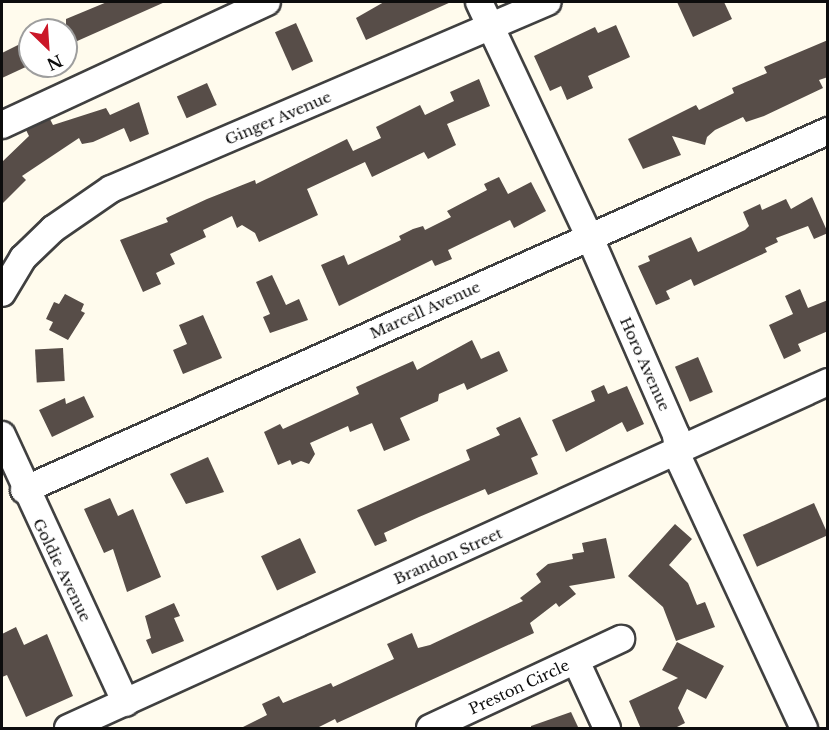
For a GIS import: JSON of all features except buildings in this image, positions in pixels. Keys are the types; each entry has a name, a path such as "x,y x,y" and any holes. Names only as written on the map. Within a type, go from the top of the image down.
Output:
{"street":[{"path":"2,125 267,2"},
{"name":"Horo Avenue","path":"479,2 590,238 676,435 679,459 804,729"},
{"name":"Ginger Avenue","path":"2,293 23,258 53,230 111,189 548,2"},
{"name":"Marcell Avenue","path":"24,490 828,131"},
{"name":"Brandon Street","path":"68,729 600,488 678,448 828,382"},
{"name":"Goldie Avenue","path":"2,435 24,490 126,703"},
{"name":"Preston Circle","path":"430,729 621,639"},
{"name":"Preston Circle","path":"576,661 607,729"}]}
